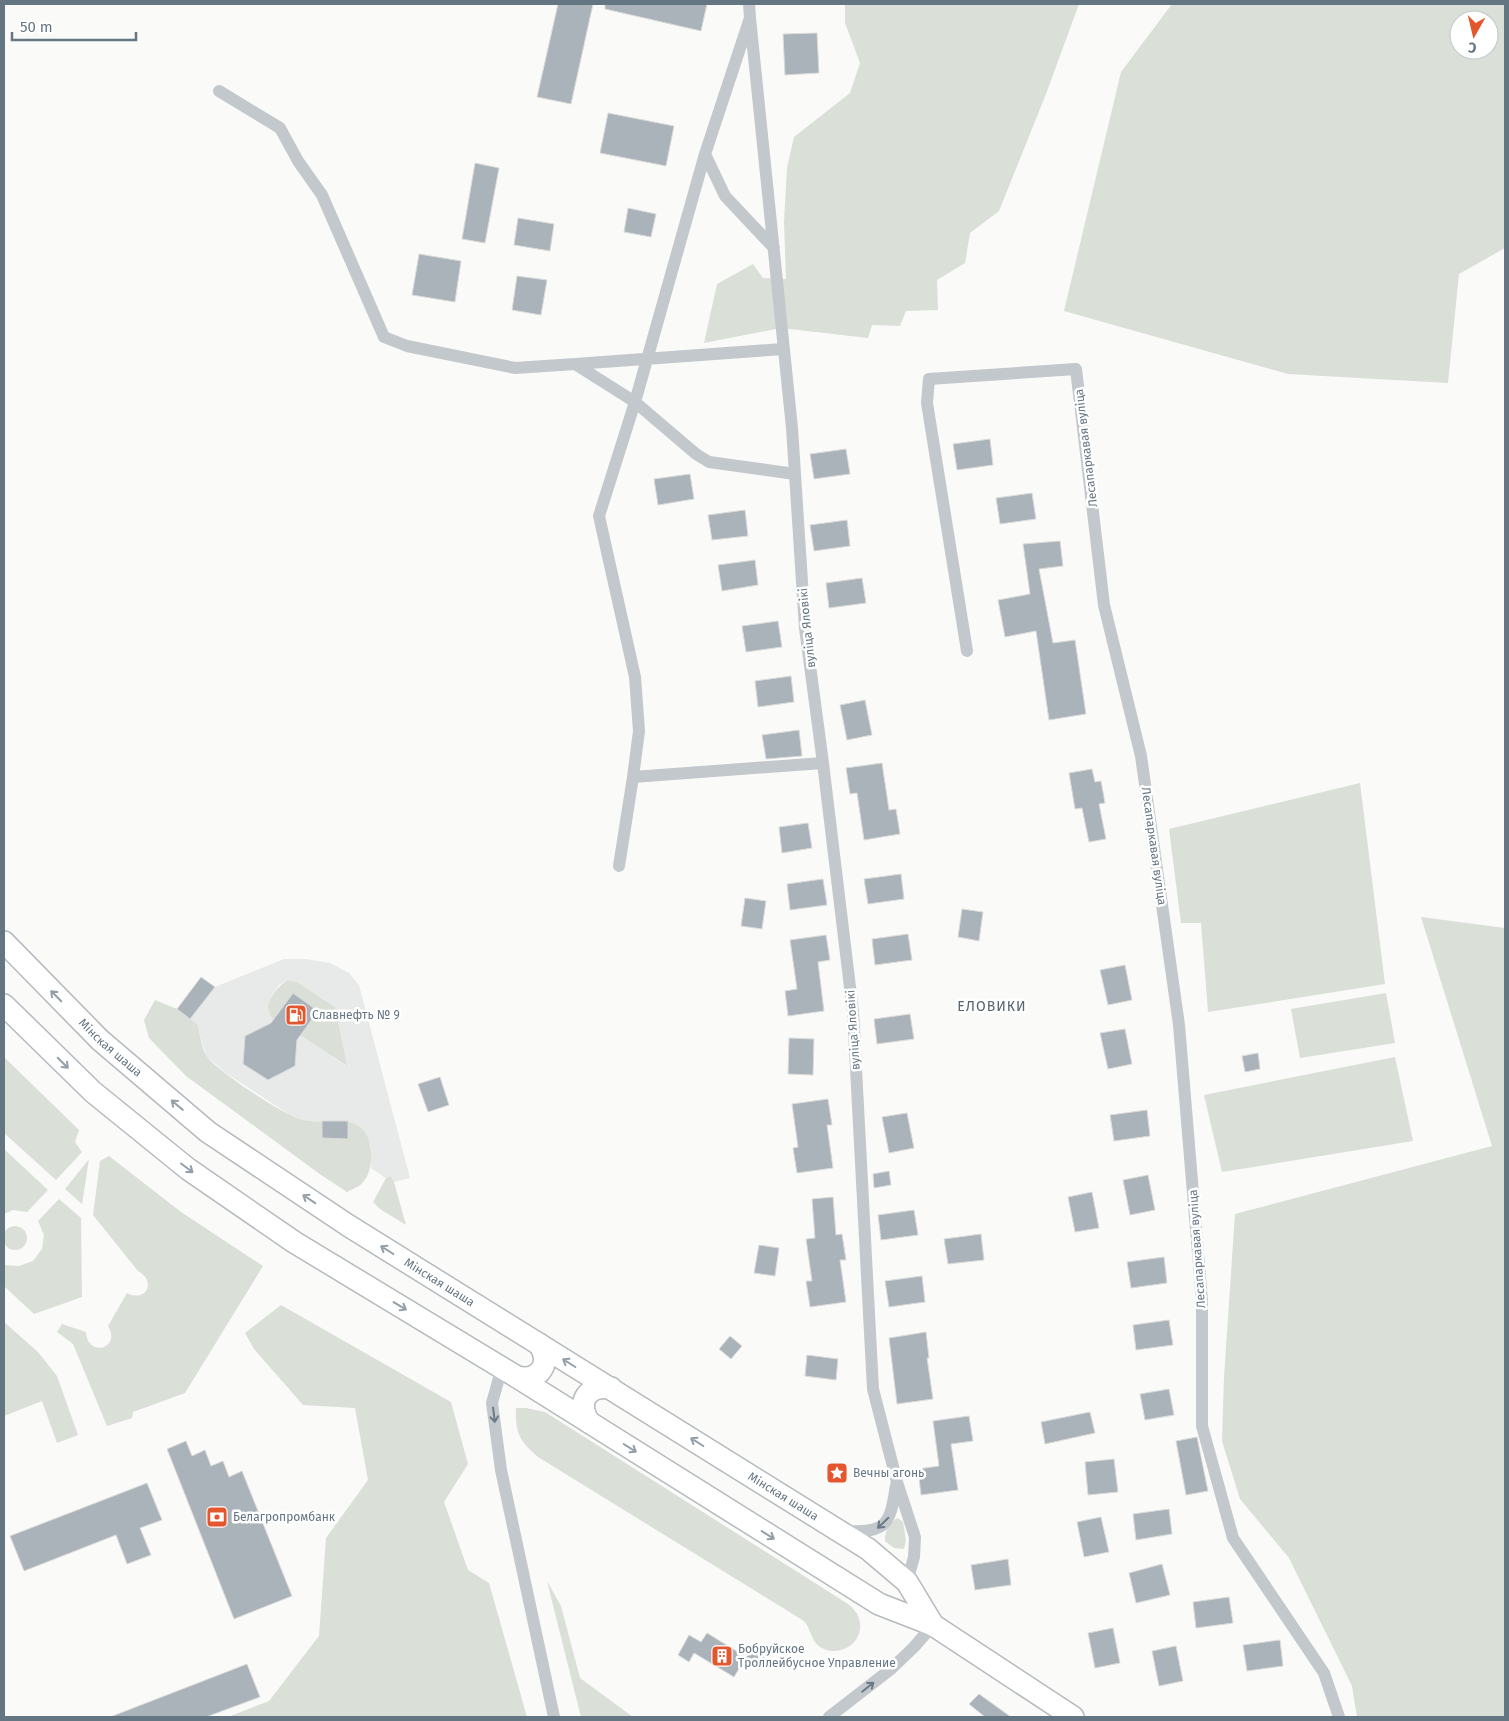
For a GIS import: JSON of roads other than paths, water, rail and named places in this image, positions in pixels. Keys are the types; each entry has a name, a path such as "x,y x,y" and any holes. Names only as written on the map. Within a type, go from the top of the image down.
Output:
{"main road":[{"name":"Мінская шаша","path":"4,942 100,1040 208,1132 349,1226 868,1548 907,1582 933,1625"},
{"path":"4,1005 93,1092 188,1169 294,1242 510,1372 879,1604 933,1625 1073,1717"},
{"path":"510,1372 525,1379 539,1373 544,1366 545,1359 544,1351 539,1344"},
{"path":"589,1422 584,1416 584,1400 595,1389 611,1388"},
{"path":"879,1604 900,1601 907,1591 907,1582"}],"street":[{"name":"вуліца Яловікі","path":"749,4 795,474 805,628 824,763 853,1012 873,1389 897,1482 915,1538 914,1557 907,1582"},
{"path":"619,866 634,777 639,731 635,677 599,516 635,402 705,154 750,18"},
{"path":"219,91 280,128 298,162 322,196 384,337 407,346 515,368 783,349"},
{"path":"705,154 725,196 774,248"},
{"path":"575,364 635,402 696,454 709,462 795,474"},
{"name":"Лесапаркавая вуліца","path":"967,651 927,403 929,379 1076,368 1104,606 1140,756 1179,1024 1202,1301 1202,1426 1233,1538 1324,1673 1339,1717"},
{"path":"634,777 824,763"},
{"path":"510,1372 492,1402 501,1470 554,1717"},
{"path":"842,1531 864,1532 881,1528 889,1518 897,1482"},
{"path":"830,1717 891,1669 933,1625"}],"place":[{"name":"Славнефть № 9","path":"296,1015"},
{"name":"Вечны агонь","path":"837,1473"},
{"name":"Белагропромбанк","path":"217,1517"},
{"name":"Бобруйское Троллейбусное Управление","path":"722,1656"}],"district":[{"name":"ЕЛОВИКИ","path":"992,1006"}]}
